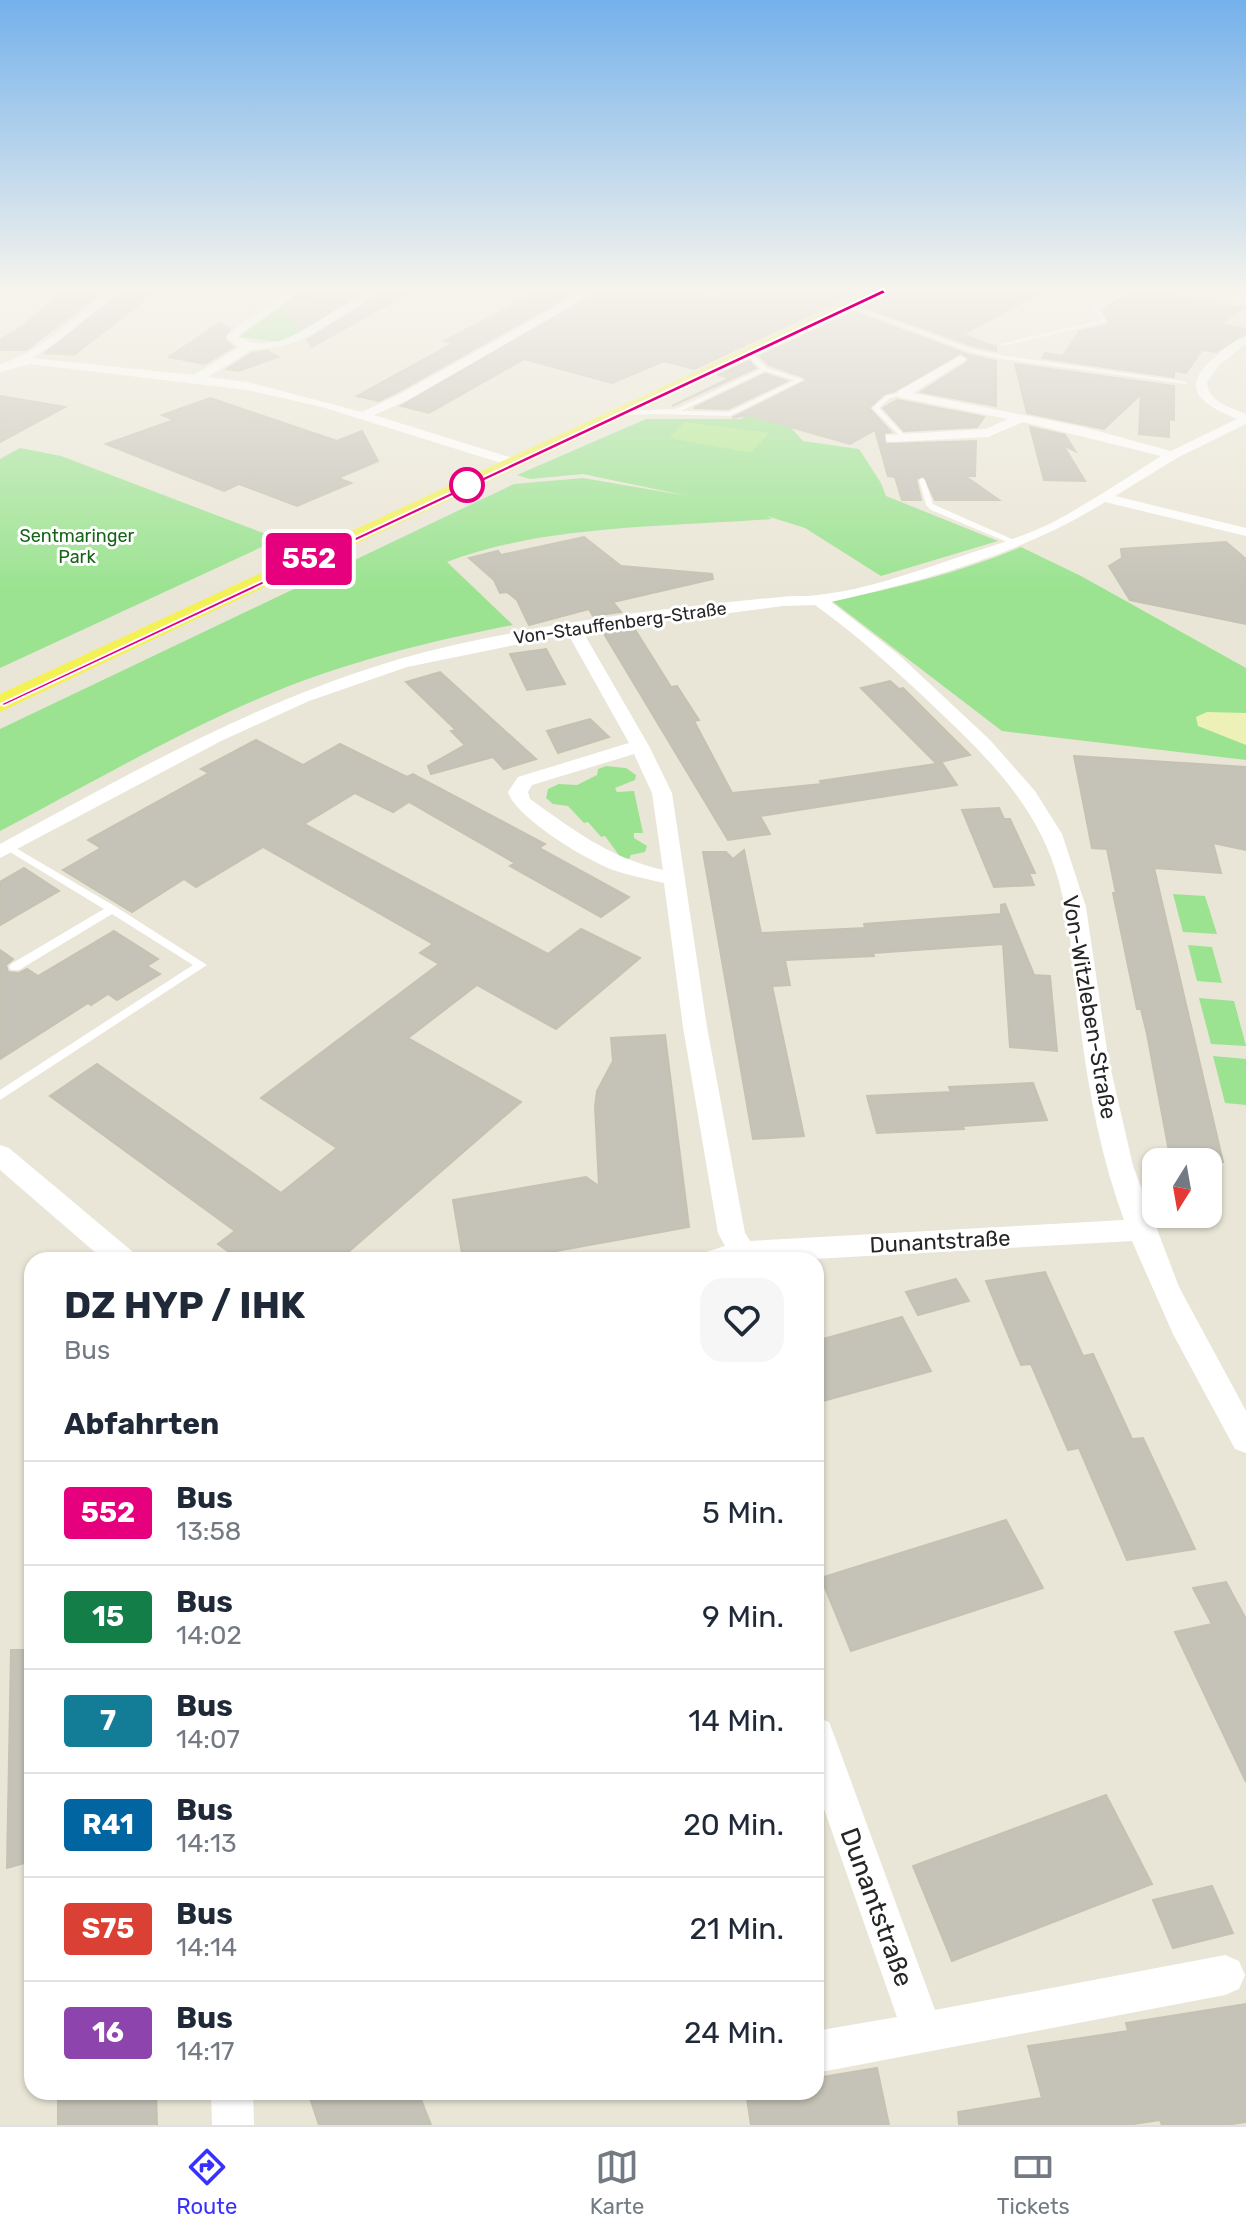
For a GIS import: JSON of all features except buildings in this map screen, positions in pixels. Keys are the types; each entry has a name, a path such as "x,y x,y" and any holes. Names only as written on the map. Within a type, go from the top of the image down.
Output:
{"main road":[{"path":"0,689 656,390"},
{"path":"0,704 505,460 670,390"}],"street":[{"path":"261,390 307,399 505,460"},
{"path":"363,416 415,390"},
{"path":"902,394 908,390"},
{"name":"Von-Stauffenberg-Straße","path":"1201,390 1209,404 1246,419"},
{"path":"902,394 1022,418 1172,455"},
{"path":"897,438 988,433 1022,418"},
{"name":"Von-Stauffenberg-Straße","path":"5,850 210,740 286,704 416,660 512,638 783,601 818,600 928,574 1017,543 1060,524 1172,455 1246,419"},
{"path":"1103,497 1246,532"},
{"path":"1229,528 1246,516"},
{"name":"Von-Witzleben-Straße","path":"818,600 839,614 989,747 1023,788 1052,834 1075,905 1093,1038 1111,1129 1139,1230 1219,1393 1246,1439"},
{"name":"Dunantstraße","path":"573,629 640,746 662,793 695,1027 732,1233 730,1252"},
{"path":"640,746 525,781 518,792 521,802 585,848 621,866 676,880"},
{"path":"0,1155 114,1252"},
{"name":"Dunantstraße","path":"792,1252 1139,1230"},
{"name":"Dunantstraße","path":"824,1757 923,2033"},
{"path":"824,2051 1225,1975"},
{"path":"232,2100 233,2125"}],"lane":[{"path":"661,413 688,407 722,390"},
{"path":"621,413 730,414 779,390"},
{"path":"897,438 875,408 888,397 902,394"},
{"path":"922,480 934,508 1017,543"},
{"path":"0,1096 201,965 112,909 5,850"},
{"path":"15,967 112,909"}],"green space":[{"path":"748,415 790,427 803,441 859,449 886,496 998,541 881,576 805,528 767,516 772,519 565,534 484,550 447,562 513,625 391,653 272,693 168,741 0,831 0,729 514,484 583,478 688,496 583,474 530,479 517,475 646,419 741,419"},
{"path":"685,422 769,433 751,453 669,438"},
{"name":"Sentmaringer Park","path":"20,448 61,456 279,539 0,668 0,459"},
{"path":"1021,547 1081,576 1246,668 1246,760 1002,731 832,601 928,579"},
{"path":"606,766 626,768 636,775 635,780 615,788 617,792 634,791 643,833 634,833 634,838 647,846 645,852 631,855 629,859 621,858 605,836 601,837 568,806 553,804 546,798 548,789 559,784 577,785 597,775 598,769"},
{"path":"1173,894 1205,896 1217,934 1183,932"},
{"path":"1188,945 1212,947 1222,983 1197,981"},
{"path":"1199,998 1234,1001 1246,1046 1211,1044"},
{"path":"1213,1056 1246,1059 1246,1105 1225,1103"}],"sand":[{"path":"1207,712 1246,713 1246,745 1198,726 1196,717"}],"bus line":[{"name":"552","path":"0,704 670,390"}]}
